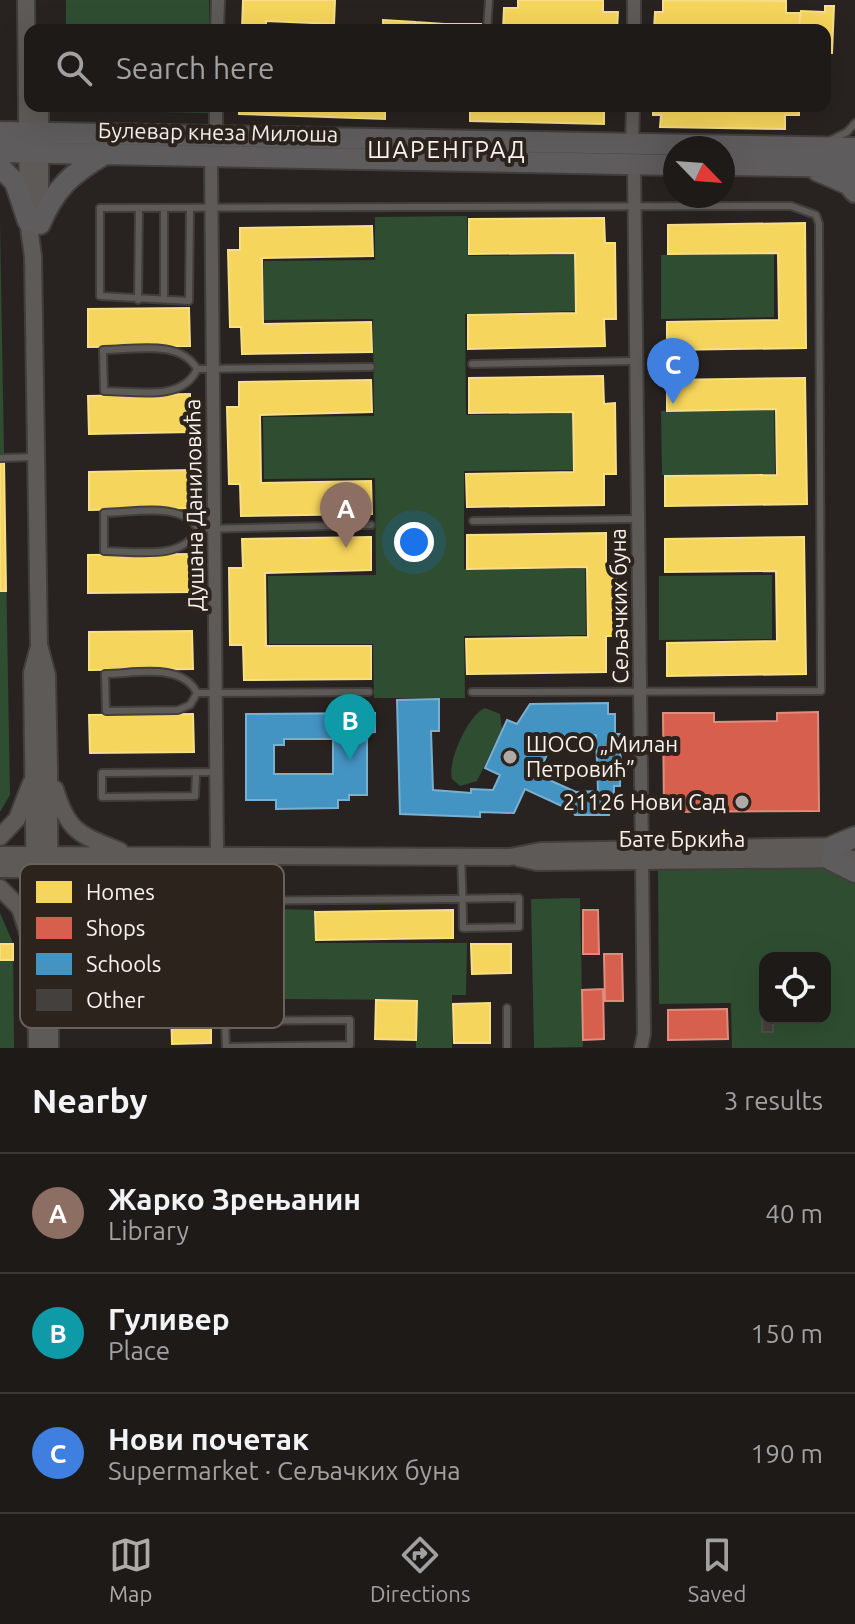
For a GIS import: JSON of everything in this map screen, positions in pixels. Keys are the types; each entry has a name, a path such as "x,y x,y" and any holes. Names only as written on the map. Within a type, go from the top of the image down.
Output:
{"main road":[{"name":"Булевар кнеза Милоша","path":"0,132 34,142 105,154 213,146"},
{"name":"Булевар кнеза Милоша","path":"0,152 34,142 807,157 855,167"},
{"name":"Булевар кнеза Милоша","path":"735,164 807,157 855,148"},
{"path":"0,167 15,182 34,222 64,180 105,154"},
{"name":"Булевар кнеза Милоша","path":"633,154 663,162"},
{"path":"807,157 855,192"},
{"path":"855,837 832,853 855,872"}],"street":[{"path":"26,0 27,24"},
{"path":"37,0 37,24"},
{"path":"217,24 218,0"},
{"path":"634,0 634,24"},
{"path":"32,112 39,645 32,673 42,771 42,863"},
{"path":"34,142 39,112"},
{"name":"Душана Даниловића","path":"216,112 211,208 217,859"},
{"name":"Сељачких буна","path":"633,112 644,1034 641,1048"},
{"path":"0,837 17,819 42,771"},
{"path":"42,771 70,825 87,839 128,862"},
{"name":"Бате Бркића","path":"832,853 855,846"},
{"name":"Бате Бркића","path":"35,864 248,858 510,857 541,851 642,855 832,853 855,859"},
{"name":"Бате Бркића","path":"0,855 42,863"},
{"path":"124,864 128,862"},
{"name":"Бате Бркића","path":"0,869 20,866"},
{"path":"0,888 20,908"},
{"path":"37,1048 38,1028"},
{"path":"48,1028 50,1048"}],"lane":[{"path":"487,24 489,0"},
{"path":"807,157 847,132 855,123"},
{"path":"190,208 189,301 100,296 100,208 791,206 816,215 820,239 821,691 472,692"},
{"path":"138,300 139,208"},
{"path":"164,208 164,300"},
{"path":"103,350 176,350 190,357 197,369 192,382 176,391 104,391 103,350"},
{"path":"472,364 636,361"},
{"path":"197,369 371,367"},
{"path":"0,458 36,457"},
{"path":"176,512 192,518 198,529 191,543 177,550 104,551 104,513 176,512"},
{"path":"473,521 638,519"},
{"path":"198,529 371,525"},
{"path":"177,673 191,680 197,693 190,705 178,710 106,711 105,674 177,673"},
{"path":"197,693 369,692"},
{"path":"196,774 195,796 102,797 102,773 217,772"},
{"path":"284,901 462,899 519,898 519,927 463,928 462,899 461,857"},
{"path":"217,859 217,864"},
{"path":"507,1008 507,1048"},
{"path":"226,1047 350,1046 350,1020 284,1020"}],"green space":[{"path":"66,0 209,0 209,24 66,24"},
{"path":"467,216 468,256 574,255 575,311 465,314 466,415 572,414 573,470 464,471 464,569 585,569 586,635 464,636 465,698 374,698 373,644 269,644 268,576 376,575 375,478 264,479 263,417 374,416 373,319 264,320 264,261 375,260 375,217"},
{"path":"0,223 10,795 0,812"},
{"path":"774,254 774,317 661,319 661,255"},
{"path":"774,410 775,474 662,475 661,411"},
{"path":"772,575 772,639 659,640 659,576"},
{"path":"485,708 500,714 502,729 477,781 460,786 452,779 451,771 456,751 472,720"},
{"path":"658,863 830,863 855,878 855,1048 732,1048 731,1003 659,1004"},
{"path":"580,898 583,1047 534,1048 531,899"},
{"path":"284,909 315,910 315,943 467,943 466,995 452,995 452,1048 416,1048 416,1000 284,999"},
{"path":"0,913 13,943 14,1048 0,1048"}],"building: Homes":[{"path":"243,0 335,0 334,24 266,21 266,24 242,24"},
{"path":"518,0 603,0 603,12 618,12 617,24 503,24 504,8 518,8"},
{"path":"663,0 786,1 786,13 800,13 799,24 654,24 655,12 663,12"},
{"path":"825,6 834,6 832,53 831,24 800,24 801,11 825,12"},
{"path":"383,20 415,22 415,24 383,24"},
{"path":"385,112 385,119 239,114"},
{"path":"470,112 604,112 604,124 470,121"},
{"path":"653,112 799,112 799,115 785,115 785,129 660,127 661,115 653,115"},
{"path":"604,218 605,243 615,243 616,319 604,319 605,346 468,349 468,315 576,313 575,253 469,254 469,219"},
{"path":"805,223 806,348 667,350 667,322 779,320 778,253 668,254 668,225"},
{"path":"372,226 373,256 262,258 263,324 371,322 372,352 242,354 241,327 230,327 228,250 240,250 240,228"},
{"path":"189,308 190,346 88,347 88,309"},
{"path":"603,376 604,404 615,403 616,474 604,474 604,505 467,507 466,474 574,472 573,412 469,413 469,378"},
{"path":"805,378 807,504 665,506 665,476 777,475 776,409 667,411 667,380"},
{"path":"371,380 372,412 260,415 261,483 371,481 372,514 241,516 240,484 229,484 227,407 239,407 239,382"},
{"path":"190,394 191,432 89,434 88,396"},
{"path":"0,460 4,460 6,591 0,591"},
{"path":"191,470 192,508 89,510 89,472"},
{"path":"606,533 606,563 616,563 617,636 606,636 606,672 467,674 466,639 588,637 587,567 467,569 467,535"},
{"path":"371,537 371,570 265,573 266,646 371,646 371,679 244,680 243,645 230,645 229,568 243,568 242,539"},
{"path":"804,537 806,674 667,676 667,643 777,641 776,571 665,572 665,539"},
{"path":"192,554 192,592 88,593 88,555"},
{"path":"192,631 193,669 89,670 89,632"},
{"path":"193,714 194,752 90,753 89,715"},
{"path":"453,910 453,938 316,940 315,912"},
{"path":"0,944 13,944 13,960 0,960"},
{"path":"471,944 511,944 511,973 472,974"},
{"path":"376,1000 417,1001 416,1040 375,1039"},
{"path":"490,1003 490,1043 454,1043 453,1004"},
{"path":"172,1028 211,1028 211,1043 172,1044"}],"building: Shops":[{"path":"818,712 819,811 664,812 663,713 714,713 714,722 777,721 777,713"},
{"path":"583,910 598,910 599,954 583,954"},
{"path":"604,954 622,954 623,1001 605,1001"},
{"path":"603,989 604,1039 583,1040 582,990"},
{"path":"727,1009 728,1039 668,1040 668,1010"}],"building: Schools":[{"path":"439,699 439,731 431,731 433,790 471,793 471,789 493,790 500,775 485,768 507,720 517,724 530,704 608,703 608,714 615,714 615,734 621,734 620,786 614,786 614,807 610,807 609,815 575,815 572,810 564,810 564,807 525,789 514,813 480,812 480,817 400,814 397,700","holes":["596,735 598,791 576,792 538,775 555,736"]},
{"path":"375,713 375,732 367,733 367,795 349,795 349,800 338,800 338,808 276,809 276,800 246,800 246,714","holes":["284,739 333,739 333,774 274,774 274,745 284,745"]}],"building: Other":[{"path":"762,1024 773,1024 773,1032 762,1032"}],"place":[{"name":"Нови почетак","path":"673,404"},
{"name":"Жарко Зрењанин","path":"346,548"},
{"name":"ШОСО „Милан Петровић”","path":"510,757"},
{"name":"Гуливер","path":"350,760"},
{"name":"21126 Нови Сад","path":"742,802"}],"district":[{"name":"ШАРЕНГРАД","path":"447,150"}]}
